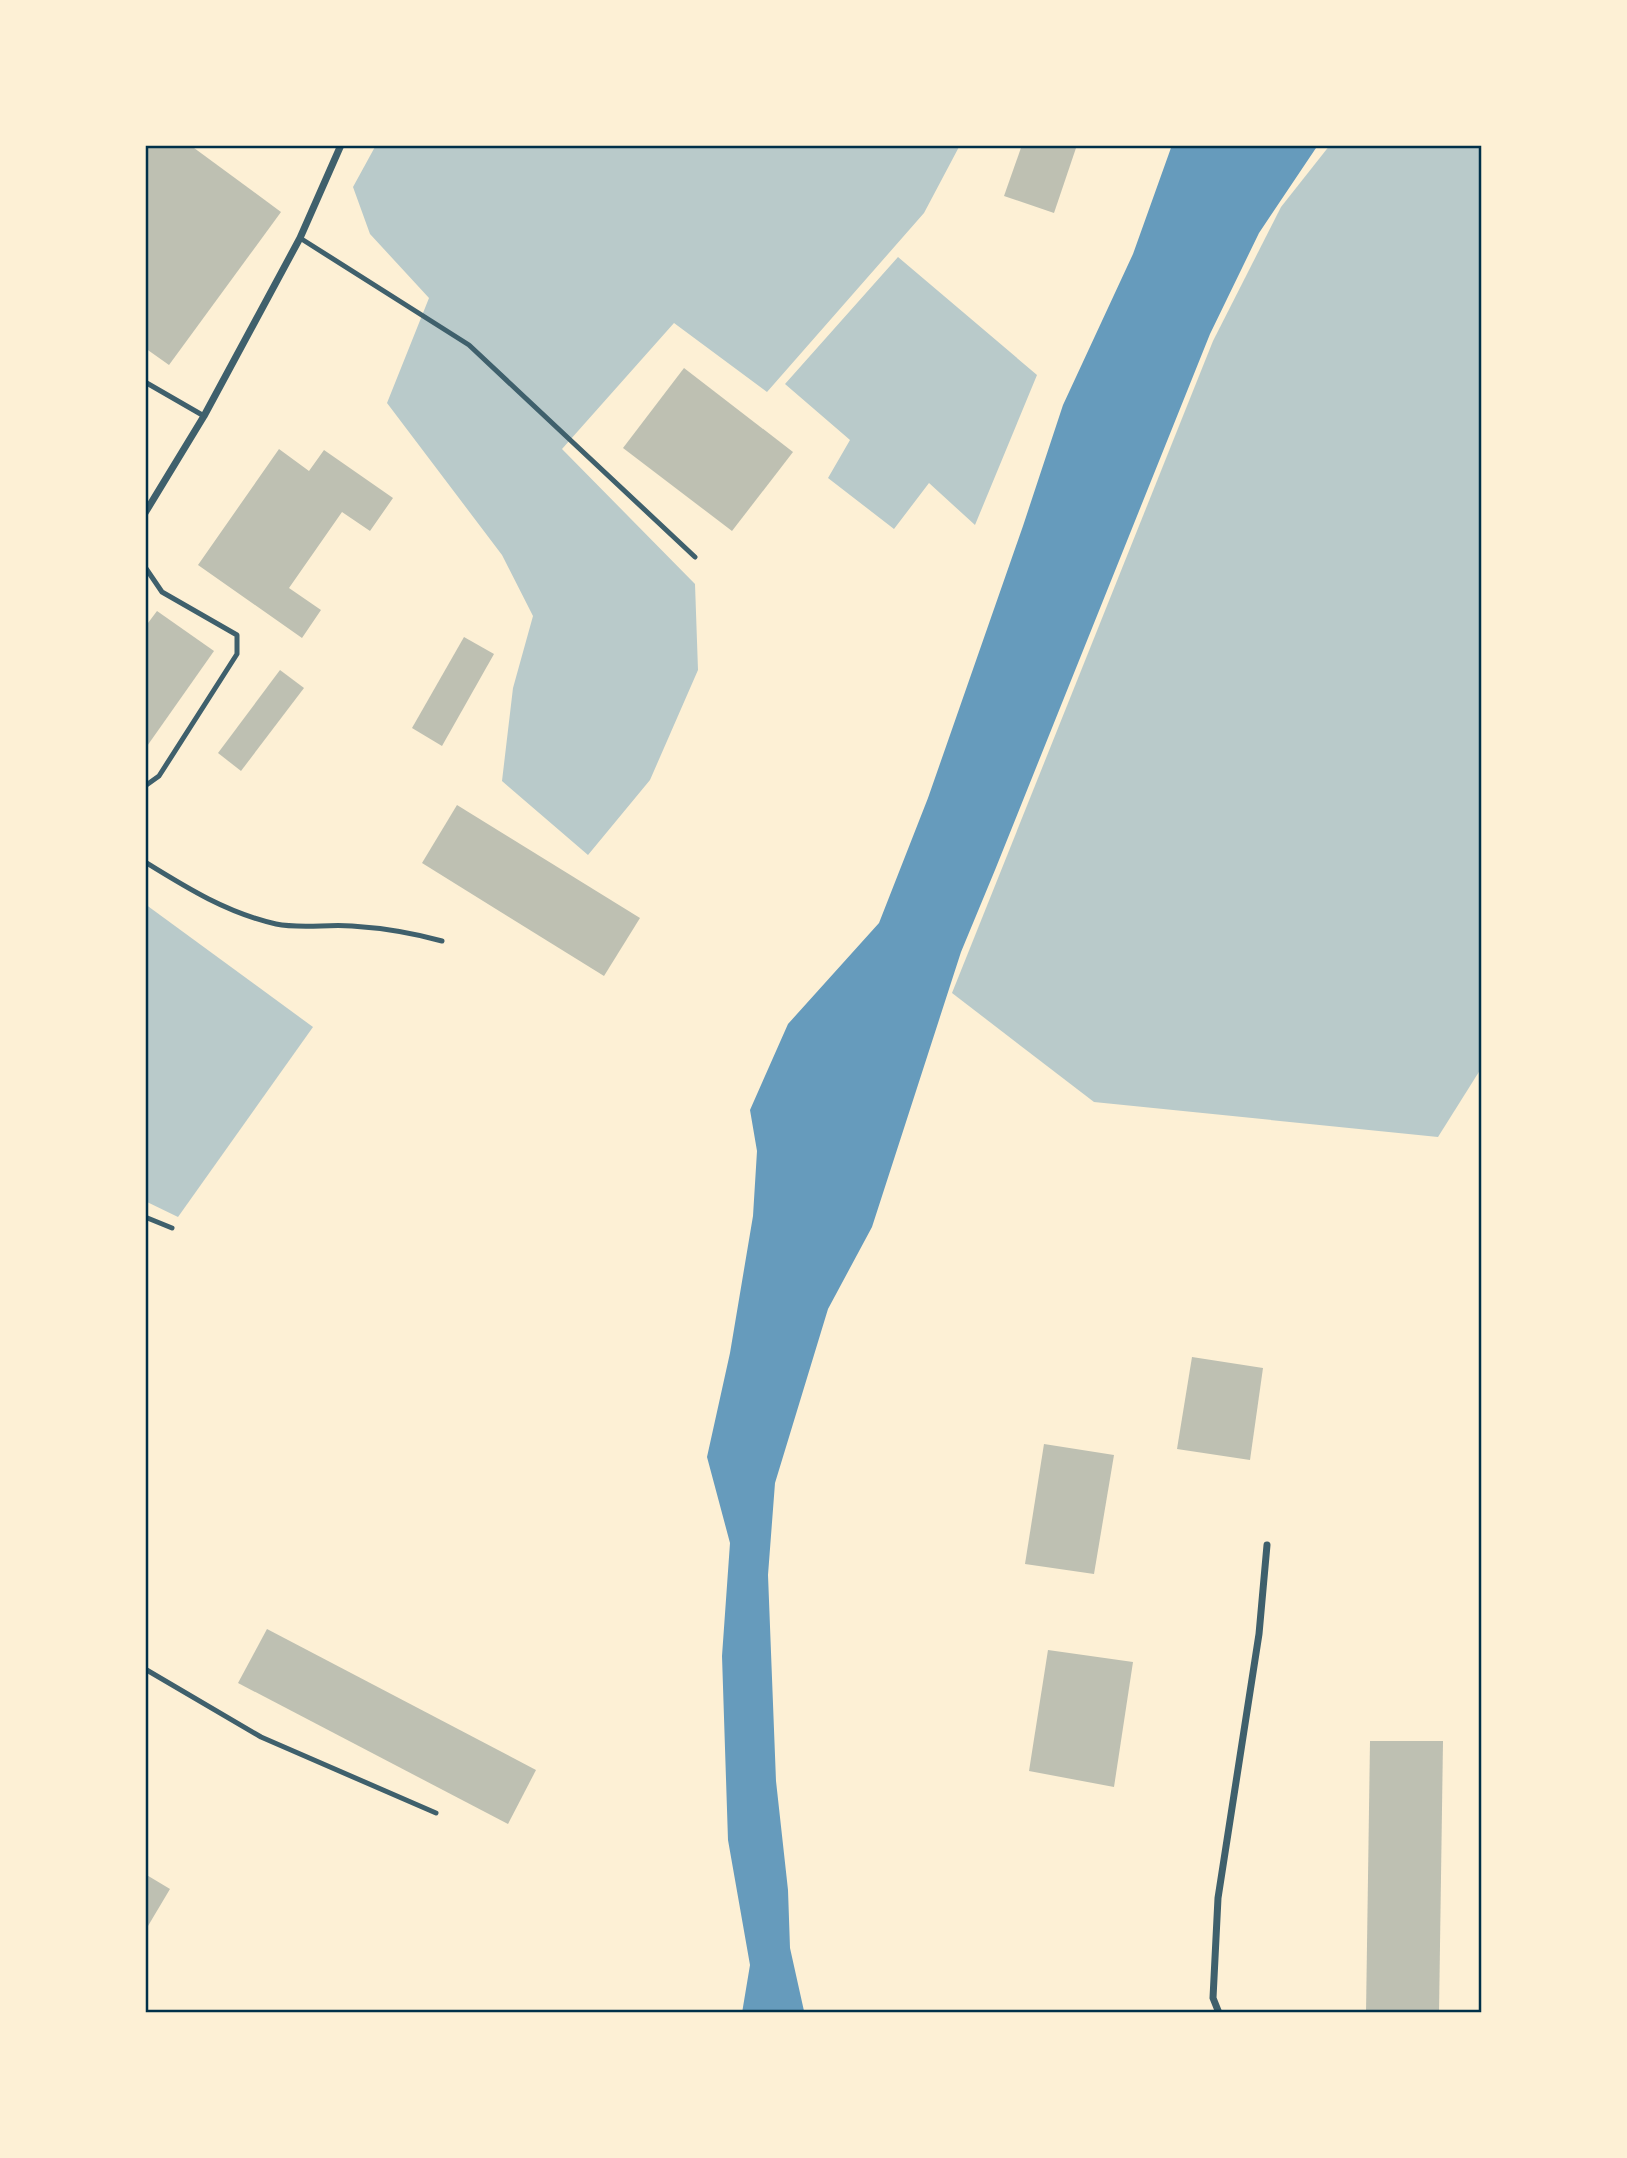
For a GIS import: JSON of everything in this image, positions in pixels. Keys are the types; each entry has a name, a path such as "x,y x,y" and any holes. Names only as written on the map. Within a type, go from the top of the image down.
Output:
{"street":[{"path":"145,513 204,416 300,238 341,145"},
{"path":"1219,2013 1213,1998 1218,1898 1259,1634 1267,1545"}],"lane":[{"path":"300,238 469,345 695,557"},
{"path":"145,382 204,416"},
{"path":"145,567 162,592 237,635 237,654 159,776 145,786"},
{"path":"145,862 197,895 239,914 279,925 351,926 409,932 442,941"},
{"path":"145,1217 172,1228"},
{"path":"145,1669 261,1737 436,1813"}],"shaded area":[{"path":"376,145 960,145 924,213 767,392 674,323 562,449 695,584 698,670 650,780 588,855 502,781 513,688 533,616 502,555 387,403 429,298 370,234 353,187"},
{"path":"1330,145 1482,145 1482,1067 1438,1137 1094,1102 952,993 1213,341 1281,207"},
{"path":"898,257 1037,375 975,525 929,483 894,529 828,478 850,440 785,384"},
{"path":"145,904 313,1027 178,1217 145,1201"}],"water":[{"path":"1172,145 1318,145 1259,233 1210,334 961,952 872,1227 828,1309 775,1483 768,1575 776,1781 788,1890 790,1948 804,2013 742,2013 750,1965 728,1840 722,1656 730,1543 707,1457 730,1353 753,1216 757,1151 750,1110 788,1024 879,923 928,798 1063,405 1133,254"}],"building":[{"path":"145,145 190,145 281,212 169,365 145,348"},
{"path":"1022,145 1077,145 1054,213 1004,196"},
{"path":"684,368 793,452 732,531 623,448"},
{"path":"279,449 309,471 324,450 393,498 370,531 342,512 289,588 321,610 302,638 198,565"},
{"path":"157,611 214,651 145,749 145,627"},
{"path":"464,637 494,654 442,746 412,728"},
{"path":"280,670 304,688 241,771 218,753"},
{"path":"457,805 640,918 604,976 422,863"},
{"path":"1192,1357 1263,1368 1250,1460 1177,1449"},
{"path":"1044,1444 1114,1455 1094,1574 1025,1564"},
{"path":"267,1629 536,1770 508,1824 238,1683"},
{"path":"1048,1650 1133,1662 1114,1787 1029,1771"},
{"path":"1370,1741 1443,1741 1439,2013 1366,2013"},
{"path":"145,1874 170,1889 145,1931"}]}
